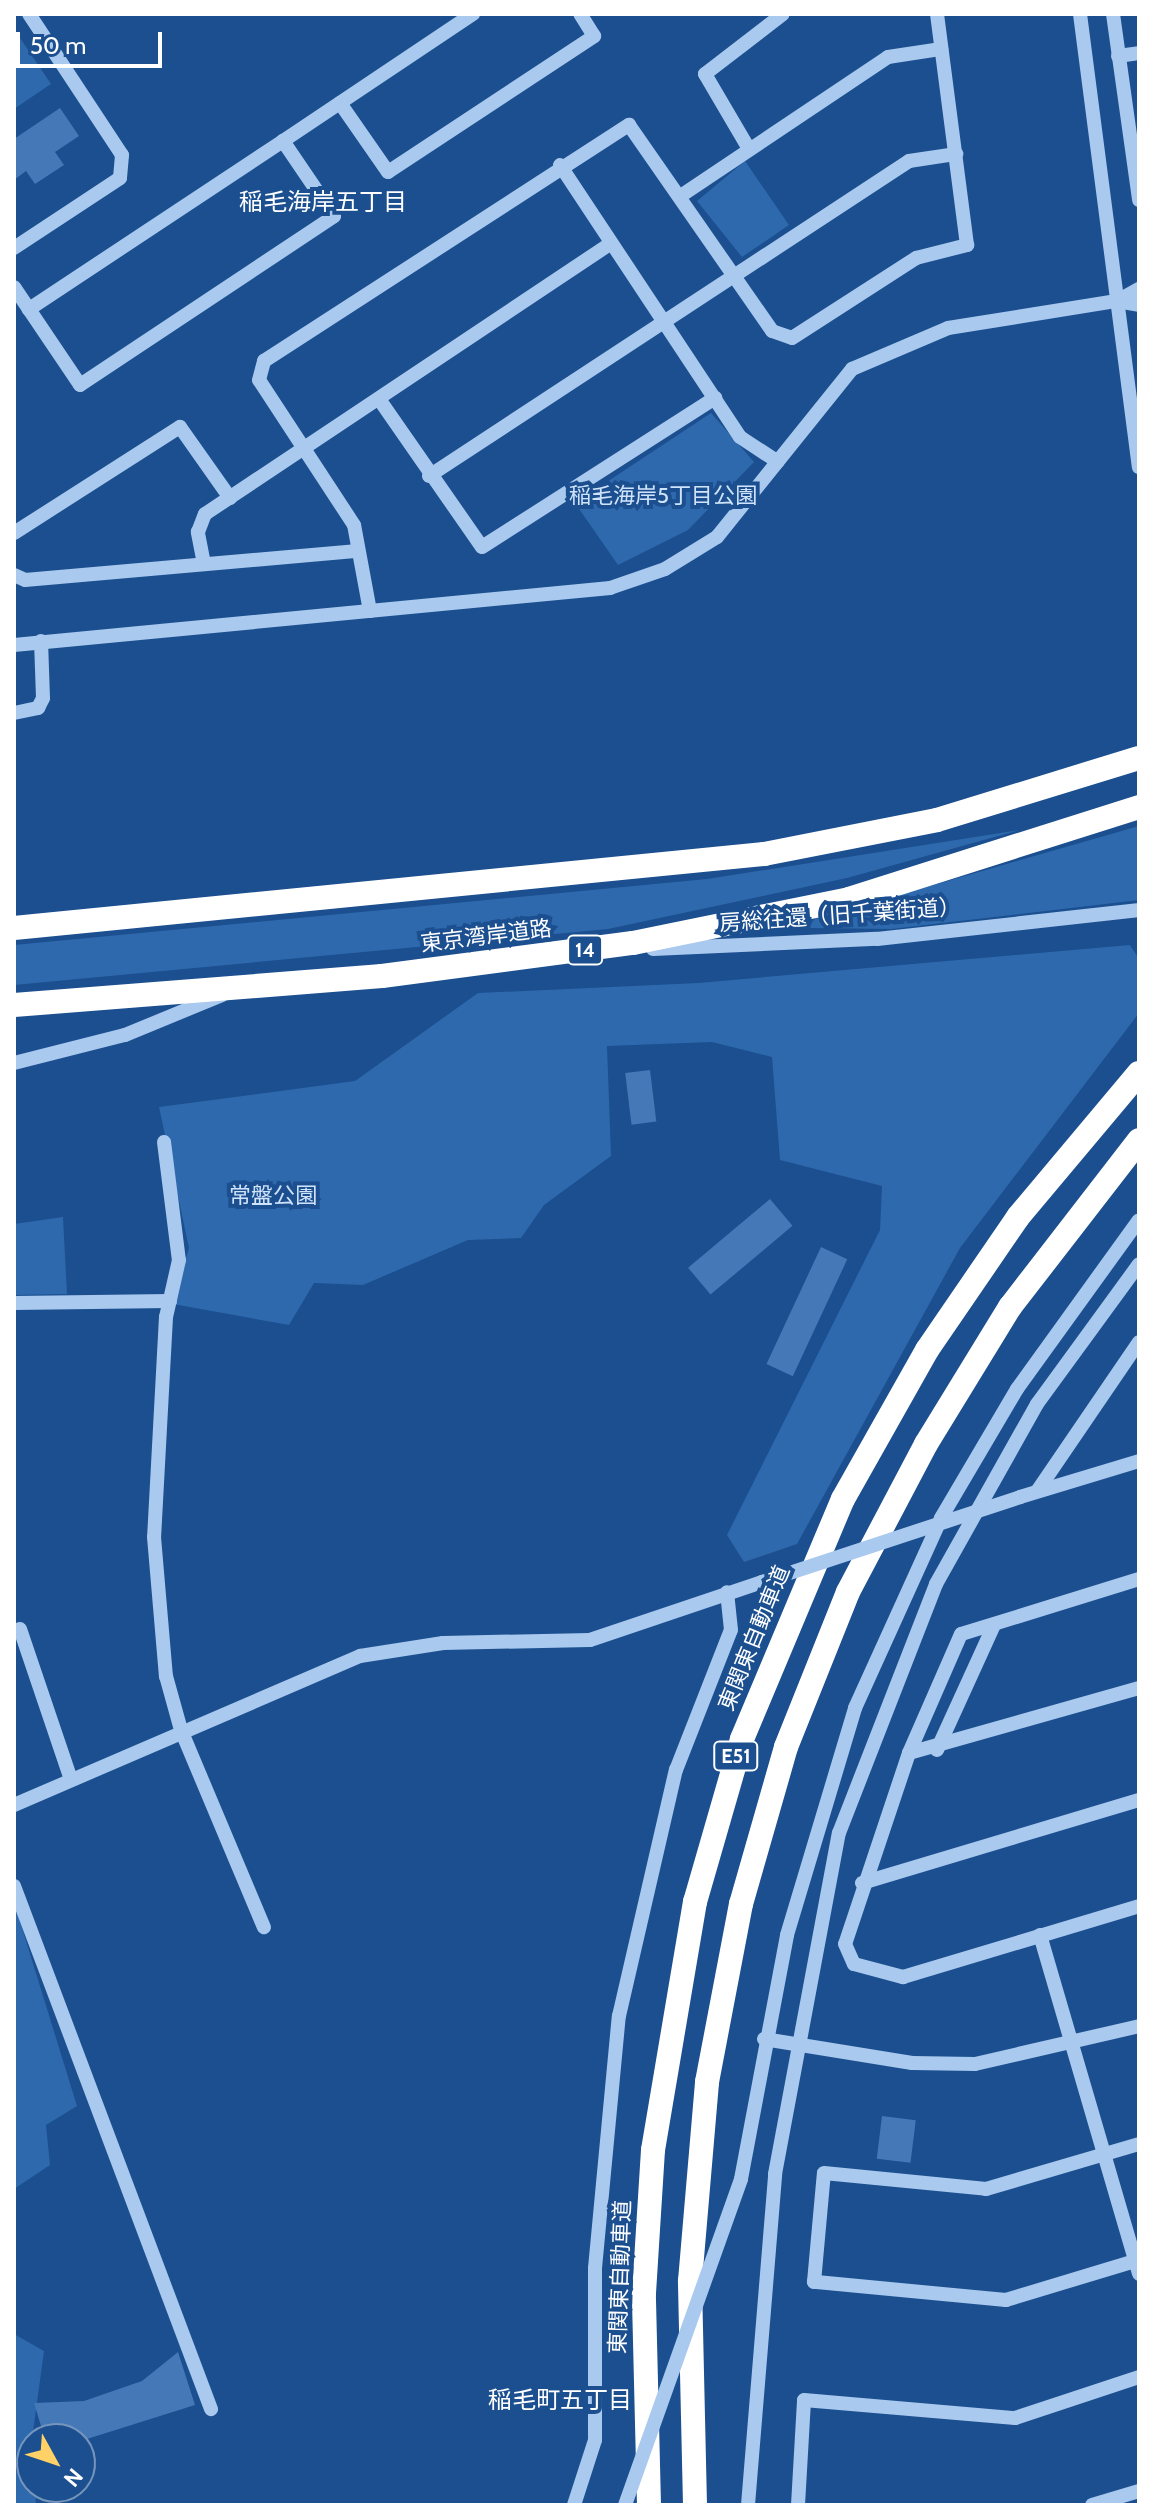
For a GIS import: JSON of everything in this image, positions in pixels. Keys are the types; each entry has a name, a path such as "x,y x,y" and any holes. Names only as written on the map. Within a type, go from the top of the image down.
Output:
{"highway":[{"path":"14,928 764,854 937,820 1139,758"},
{"name":"東京湾岸道路","path":"14,1005 234,990 544,955 849,899 1139,807"},
{"name":"東関東自動車道","path":"649,2505 643,2307 653,2150 695,1902 742,1739 806,1578 883,1423 971,1281 1139,1073"},
{"name":"E51","path":"695,2505 690,2281 707,2082 741,1904 786,1747 848,1592 926,1444 1010,1307 1138,1141"}],"street":[{"path":"14,248 120,178 122,155 29,14"},
{"path":"29,309 473,14"},
{"path":"340,103 388,172 594,36 580,14"},
{"path":"749,149 705,74 783,14"},
{"path":"370,611 354,525 259,380 264,361 560,165 629,125 682,195 781,340 916,258 962,250 956,154 937,14"},
{"path":"1080,14 1139,467"},
{"path":"1113,14 1139,200"},
{"path":"682,195 888,57 941,49"},
{"path":"1118,56 1139,53"},
{"path":"14,287 80,385 334,216 283,141"},
{"path":"429,476 733,273 909,161 956,154"},
{"path":"560,165 740,437 778,462"},
{"path":"204,564 199,522 303,448 610,244"},
{"path":"1117,301 1139,289"},
{"path":"14,645 567,595 665,569 717,537 852,369 889,349 948,328 1117,301 1139,305"},
{"path":"379,399 473,542 494,545 715,398"},
{"path":"14,533 173,428 186,433 230,498"},
{"path":"14,575 25,580 358,551"},
{"path":"14,713 38,708 43,698 41,641"},
{"name":"房総往還（旧千葉街道）","path":"544,955 877,939 1139,910"},
{"path":"14,1063 125,1035 234,990"},
{"path":"164,1142 179,1260 170,1301 154,1537 166,1676 181,1730 264,1927"},
{"path":"625,2505 741,2179 764,2039 816,1826 909,1580 1017,1389 1139,1220"},
{"path":"748,2505 768,2230 796,2046 839,1833 908,1647 1037,1404 1139,1264"},
{"path":"14,1303 170,1301"},
{"path":"1038,1490 1137,1345"},
{"path":"14,1805 181,1730 360,1656 443,1643 590,1640 1038,1490 1139,1461"},
{"path":"1139,1579 961,1634 909,1753 862,1883 845,1944 854,1964 878,1974 903,1977 1139,1906"},
{"path":"574,2505 595,2440 595,2268 619,2016 676,1770 731,1630 727,1592"},
{"path":"937,1750 994,1625"},
{"path":"20,1629 71,1780"},
{"path":"909,1753 937,1750 1139,1688"},
{"path":"862,1883 1139,1800"},
{"path":"14,1886 211,2409"},
{"path":"1040,1935 1072,2046 1104,2154 1137,2268 1006,2300 814,2282 824,2173 986,2189 1104,2154 1139,2144"},
{"path":"764,2039 796,2046 948,2064 1072,2046 1139,2026"},
{"path":"798,2505 804,2400 1015,2418 1139,2377"},
{"path":"1092,2505 1139,2491"}],"green space":[{"path":"14,29 51,84 14,109"},
{"path":"745,161 789,225 742,257 697,201"},
{"name":"稲毛海岸5丁目公園","path":"711,413 754,462 688,530 618,565 575,503"},
{"path":"1139,826 1139,900 891,929 810,928 811,920"},
{"path":"1020,830 847,878 608,929 14,985 14,945 707,879"},
{"name":"常盤公園","path":"1130,945 1139,959 1139,1013 960,1248 797,1544 744,1562 727,1535 880,1230 882,1186 780,1160 772,1057 712,1042 607,1046 611,1156 544,1205 521,1238 468,1240 363,1285 314,1283 289,1325 173,1304 189,1248 159,1107 355,1081 478,993 698,983"},
{"path":"63,1217 67,1294 14,1295 14,1224"},
{"path":"14,1902 77,2106 46,2125 50,2165 14,2189"},
{"path":"14,2334 44,2351 34,2423 16,2423 16,2503 36,2505 14,2505"}],"building":[{"path":"60,108 79,136 55,152 64,165 35,184 26,171 14,180 14,139"},
{"path":"650,1070 656,1122 632,1125 625,1073"},
{"path":"770,1199 792,1226 711,1295 688,1268"},
{"path":"821,1247 847,1259 793,1376 766,1364"},
{"path":"882,2116 916,2120 911,2163 877,2159"},
{"path":"178,2352 195,2405 96,2436 96,2423 40,2423 34,2403 84,2401 142,2381"}],"district":[{"name":"稲毛海岸五丁目","path":"323,202"},
{"name":"稲毛町五丁目","path":"560,2400"}]}
